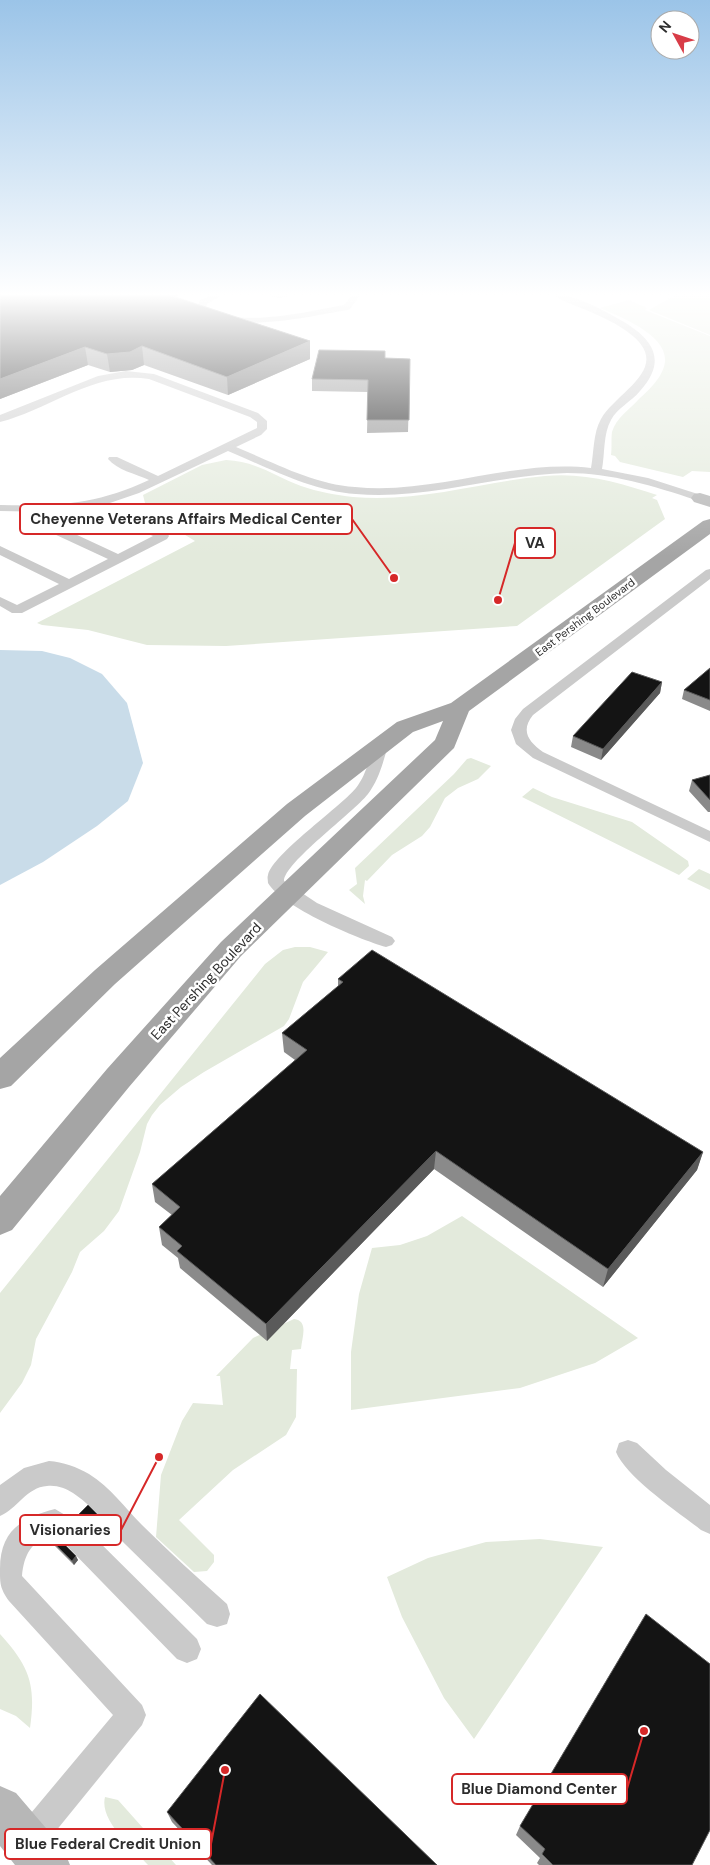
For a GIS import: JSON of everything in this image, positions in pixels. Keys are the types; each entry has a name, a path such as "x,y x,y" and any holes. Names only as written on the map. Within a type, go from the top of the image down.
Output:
{"main road":[{"name":"East Pershing Boulevard","path":"0,1077 105,977 296,810 405,726 459,708 710,525"},
{"name":"East Pershing Boulevard","path":"0,1220 118,1078 231,949 446,743 459,708"}],"lane":[{"path":"0,419 91,382"},
{"path":"0,508 17,510 55,509 93,504 130,493 262,429 262,421 254,415 166,382"},
{"path":"596,471 603,426 613,412 644,382"},
{"path":"227,447 315,482 355,491 405,491 549,470 596,471 647,480 705,500"},
{"path":"113,459 159,480"},
{"path":"0,601 17,610 163,536 93,504"},
{"path":"0,517 17,510"},
{"path":"43,524 118,559"},
{"path":"0,550 69,584"},
{"path":"710,573 702,581 528,712 518,725 518,731 523,744 538,755 710,837"},
{"path":"381,745 372,774 356,797 294,854 276,875 276,883 288,894 386,941"},
{"path":"628,1452 657,1479 710,1521"},
{"path":"0,1503 20,1483 31,1477 56,1474 75,1480 100,1499 132,1533 217,1614"},
{"path":"24,1839 132,1715 18,1592 4,1573 16,1546 26,1532 40,1525 55,1522 73,1534 187,1650"}],"shaded area":[{"path":"710,382 710,472 692,471 683,477 620,462 615,456 611,455 612,432 617,422 655,383"},
{"path":"226,460 256,466 307,488 353,497 378,498 426,495 545,476 588,477 630,486 657,495 652,498 657,500 665,519 517,626 226,646 147,645 88,630 37,623 195,541 182,533 195,525 145,503 143,495 202,465"},
{"path":"471,758 491,766 478,779 458,788 445,798 430,827 422,836 392,855 367,881 365,880 363,896 365,904 349,890 357,884 355,868 454,774 467,759"},
{"path":"533,788 552,797 632,822 688,861 689,866 679,875 522,797"},
{"path":"699,869 710,874 710,890 687,879"},
{"path":"295,947 310,947 328,952 303,982 289,1019 284,1026 181,1087 160,1105 152,1115 147,1124 140,1152 119,1211 104,1231 80,1252 72,1272 36,1339 31,1365 22,1383 0,1413 0,1293 265,964 283,950"},
{"path":"462,1216 638,1338 595,1363 520,1388 351,1410 351,1352 359,1294 372,1248 400,1245 427,1236"},
{"path":"294,1319 302,1323 304,1330 301,1349 292,1350 290,1369 297,1369 296,1417 286,1435 233,1470 179,1520 214,1555 214,1562 207,1571 194,1572 156,1537 161,1475 182,1421 193,1403 223,1405 220,1376 216,1376 253,1338"},
{"path":"540,1539 603,1547 474,1739 444,1698 402,1617 387,1577 428,1558 486,1542"},
{"path":"0,1634 18,1657 28,1677 32,1700 30,1728 16,1716 0,1709"},
{"path":"105,1797 118,1800 176,1865 148,1865 112,1825 107,1815"}],"water":[{"path":"0,650 42,651 70,658 102,674 127,703 143,763 128,801 97,826 43,862 0,885"}],"building":[{"path":"368,382 410,382 409,420 367,420"},
{"path":"710,668 710,700 684,690"},
{"path":"632,672 662,682 603,749 573,736"},
{"path":"710,775 710,800 692,780"},
{"path":"372,950 703,1152 608,1269 436,1151 266,1324 177,1251 182,1246 159,1227 180,1207 152,1184 307,1050 282,1033 343,982 338,979"},
{"path":"88,1505 107,1524 96,1534 77,1516"},
{"path":"57,1537 76,1556 72,1561 53,1542"},
{"path":"646,1614 710,1664 710,1830 692,1865 553,1865 542,1854 545,1849 520,1826"},
{"path":"260,1694 437,1865 216,1865 167,1812"}],"place":[{"name":"Cheyenne Veterans Affairs Medical Center","path":"394,578"},
{"name":"VA","path":"498,600"},
{"name":"Visionaries","path":"159,1457"},
{"name":"Blue Diamond Center","path":"644,1731"},
{"name":"Blue Federal Credit Union","path":"225,1770"}]}
